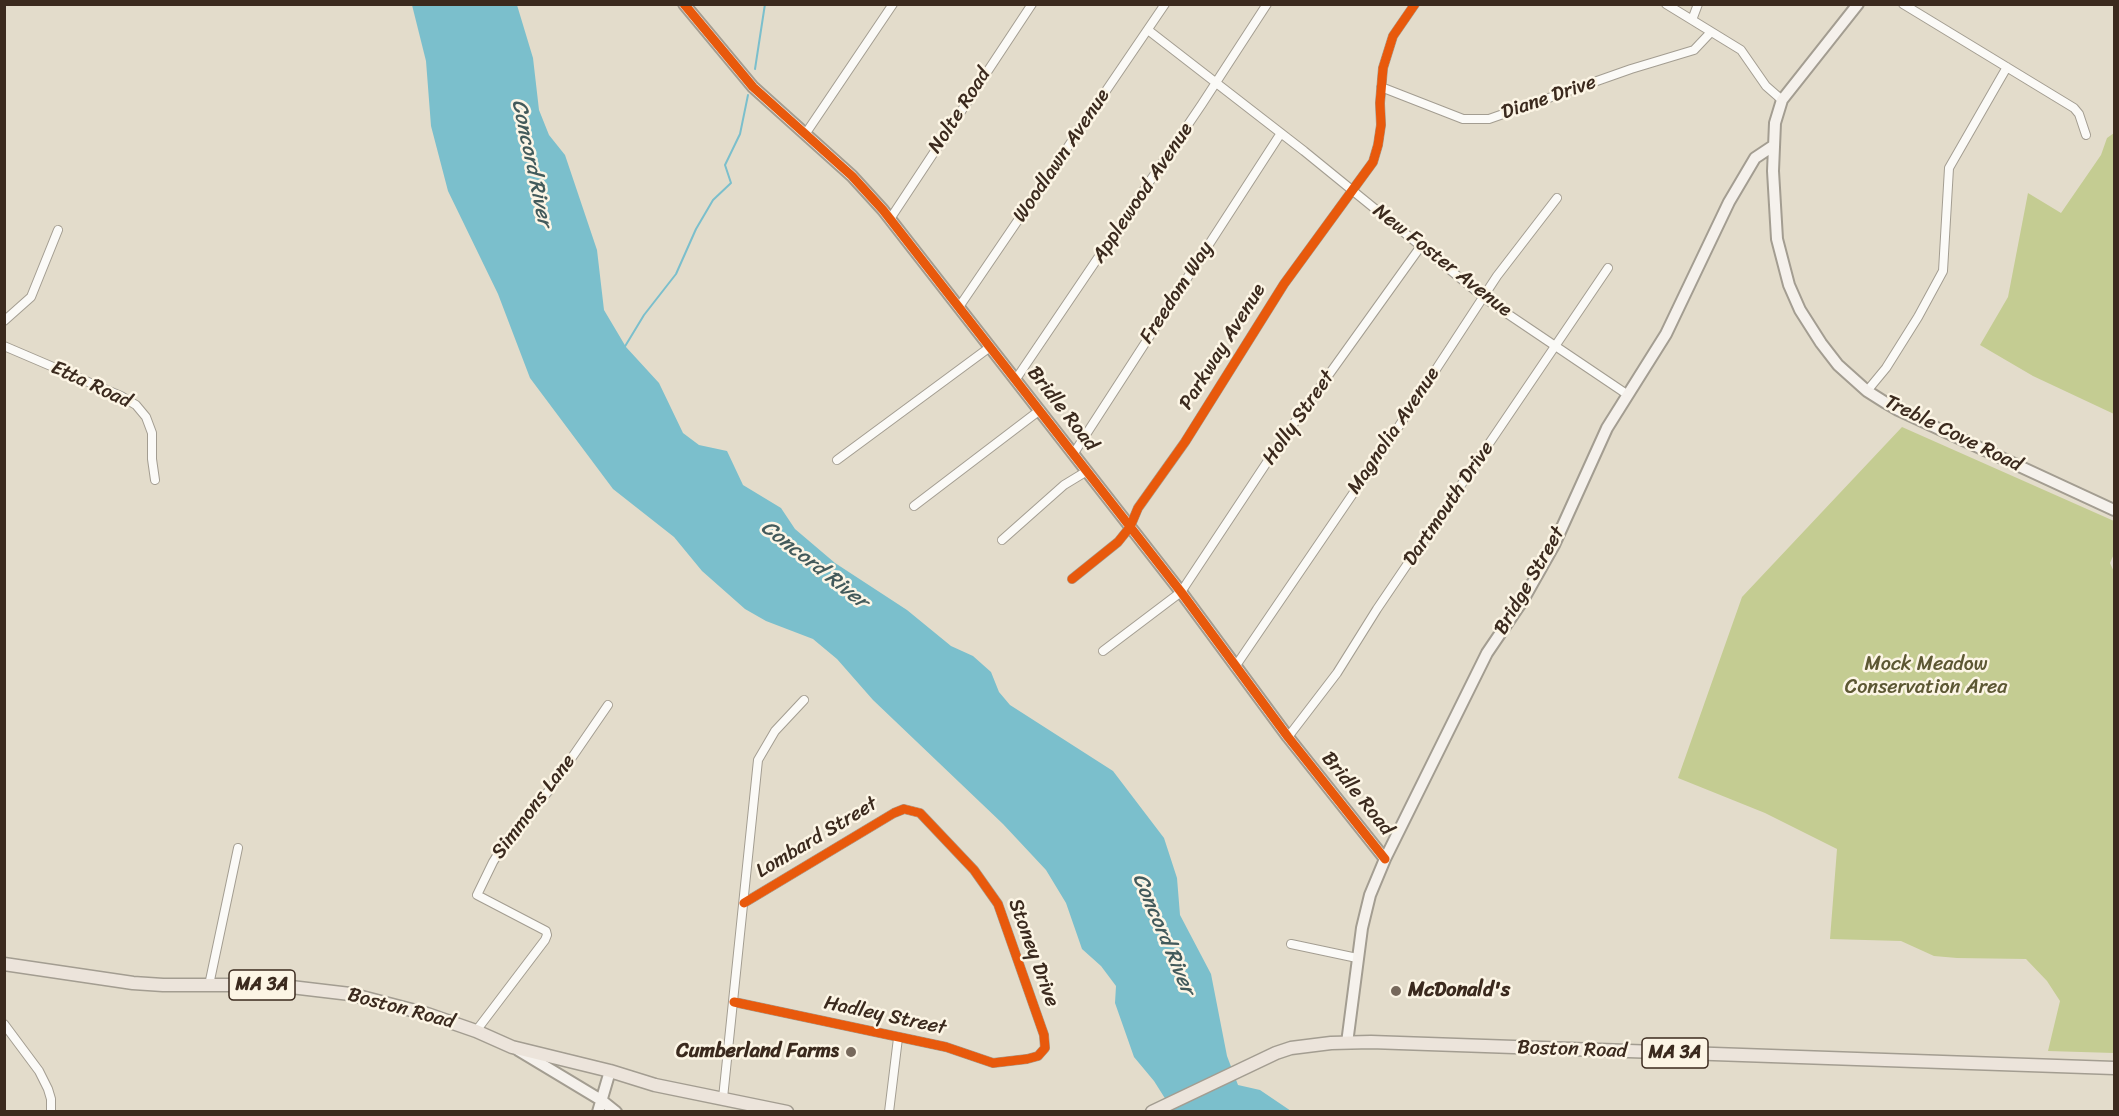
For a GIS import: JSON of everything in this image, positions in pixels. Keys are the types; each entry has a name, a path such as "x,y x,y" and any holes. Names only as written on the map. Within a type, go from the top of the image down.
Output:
{"main road":[{"name":"Bridle Road","path":"684,4 753,87 852,176 890,219 1181,592 1288,737 1386,859"},
{"name":"Treble Cove Road","path":"1858,4 1782,100 1775,123 1773,171 1777,239 1789,285 1800,309 1838,365 1867,391 1898,410 2115,510"},
{"name":"Bridge Street","path":"1347,1043 1362,928 1370,896 1386,859 1487,653 1523,600 1554,545 1607,428 1669,329 1729,202 1755,158 1773,146"},
{"name":"Boston Road","path":"4,964 133,983 274,985 350,994 427,1014 476,1030 512,1047 610,1071 655,1085 787,1112"},
{"name":"Boston Road","path":"1152,1111 1257,1061 1291,1048 1347,1043 2115,1068"},
{"path":"512,1047 601,1100 616,1112"},
{"path":"598,1112 610,1071"}],"street":[{"path":"806,133 893,4"},
{"name":"Nolte Road","path":"890,219 1032,4"},
{"name":"Woodlawn Avenue","path":"959,308 1165,4"},
{"name":"Applewood Avenue","path":"1016,380 1267,4"},
{"name":"Parkway Avenue","path":"1072,579 1118,542 1130,527 1138,508 1185,442 1284,284 1373,162 1378,145 1383,68 1393,36 1414,4"},
{"path":"1666,4 1741,50 1766,86 1782,100"},
{"path":"1692,20 1698,4"},
{"path":"1903,4 2077,110 2086,135"},
{"name":"New Foster Avenue","path":"1148,30 1353,190 1484,298 1628,395"},
{"name":"Diane Drive","path":"1381,87 1463,119 1489,119 1631,69 1694,50 1711,32"},
{"path":"1867,391 1886,368 1943,271 1949,168 2007,67"},
{"name":"Freedom Way","path":"1074,453 1281,133"},
{"name":"Magnolia Avenue","path":"1235,667 1497,276 1557,198"},
{"path":"4,321 31,297 58,230"},
{"name":"Holly Street","path":"1103,651 1181,592 1284,438 1421,246"},
{"name":"Dartmouth Drive","path":"1288,737 1337,674 1377,609 1608,268"},
{"name":"Etta Road","path":"4,346 127,399 136,405 146,417 152,433 155,480"},
{"path":"837,460 990,347"},
{"path":"914,506 1040,410"},
{"path":"1002,540 1064,485 1087,471"},
{"path":"723,1098 758,760 775,731 804,700"},
{"name":"Simmons Lane","path":"476,1030 545,940 547,934 546,931 477,895 503,846 551,788 608,705"},
{"name":"Lombard Street","path":"744,903 894,813 904,809 911,810"},
{"name":"Stoney Drive","path":"911,810 920,813 975,870 998,904 1044,1035 1045,1048 1038,1056 1027,1059"},
{"path":"209,985 238,848"},
{"path":"1291,944 1357,958"},
{"name":"Hadley Street","path":"734,1002 946,1047 993,1063 1027,1059"},
{"path":"4,1024 39,1071 51,1099 51,1112"},
{"path":"889,1112 898,1038"}],"green space":[{"path":"2114,133 2114,414 2033,376 1980,345 2008,297 2028,193 2061,213 2101,155 2107,138"},
{"name":"Mock Meadow Conservation Area","path":"1902,427 2114,521 2114,554 2110,563 2114,572 2114,1053 2048,1051 2060,1001 2047,981 2026,959 1934,956 1901,941 1830,939 1837,849 1765,813 1678,778 1742,597"}],"water":[{"name":"Concord River","path":"412,5 517,5 533,58 539,110 549,135 565,155 597,250 604,310 626,347 659,383 683,433 699,445 727,451 743,485 781,508 795,529 835,563 907,610 951,646 973,656 991,672 999,692 1010,705 1113,771 1164,838 1177,878 1180,915 1211,974 1227,1056 1238,1085 1260,1090 1291,1111 1173,1111 1154,1081 1134,1057 1115,1003 1116,986 1101,966 1082,949 1066,903 1046,870 1003,824 873,700 837,659 813,639 766,621 745,609 702,571 674,537 613,489 530,378 498,294 448,191 431,126 426,61"}],"waterway":[{"path":"755,69 765,4"},
{"path":"624,348 644,315 676,274 696,229 713,200 731,183 725,165 740,134 748,95"}],"cycle path":[{"path":"684,4 753,87 852,176 883,210 1181,592 1288,737 1385,859"},
{"path":"1072,579 1118,542 1130,527 1138,508 1185,442 1284,284 1373,162 1381,125 1383,68 1393,36 1415,4"},
{"path":"734,1002 946,1047 993,1063 1038,1056 1045,1048 1044,1035 998,904 974,870 920,813 904,809 894,813 744,903"}],"place":[{"name":"McDonald's","path":"1396,991"},
{"name":"Cumberland Farms","path":"851,1052"}]}
